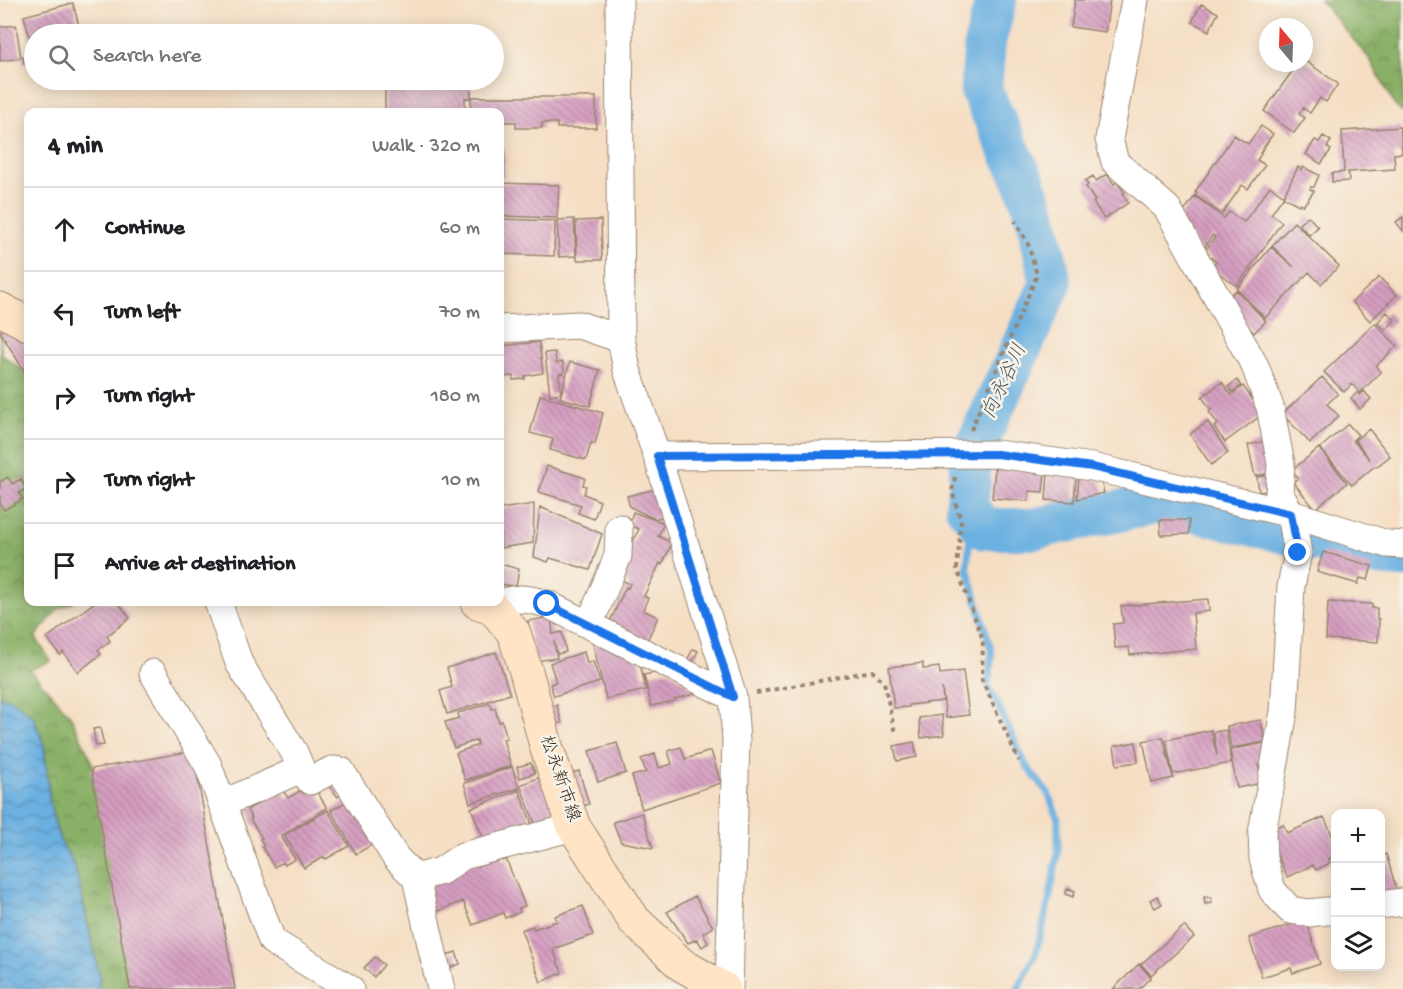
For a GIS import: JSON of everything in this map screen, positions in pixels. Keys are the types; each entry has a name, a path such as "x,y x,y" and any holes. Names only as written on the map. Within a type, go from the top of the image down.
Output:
{"main road":[{"name":"松永新市線","path":"487,606 514,633 547,749 574,828 634,920 682,965 724,989"}],"street":[{"path":"619,0 621,339 627,370 657,456 733,697 736,741 729,989"},
{"path":"1135,0 1109,139 1115,162 1167,208 1255,366 1270,407 1281,464 1279,493 1291,514 1298,553 1291,586 1284,712 1262,832 1263,859 1272,890 1290,910 1309,913 1331,910"},
{"path":"504,330 579,325 621,339"},
{"path":"657,456 997,454 1092,467 1291,514 1387,544 1403,545"},
{"path":"589,625 618,556 619,528"},
{"path":"504,601 525,598 547,604 733,697"},
{"path":"219,606 239,663 310,781 332,770 341,771 396,858 416,878 441,989"},
{"path":"153,673 208,765 272,941 350,989"},
{"path":"222,804 302,769"},
{"path":"416,878 441,871 463,856 574,828"},
{"path":"1385,904 1403,902"}],"path":[{"path":"1016,221 1028,244 1037,274 960,455 952,491 961,521 957,569 984,640 982,680 1018,761"},
{"path":"733,697 872,671 884,682 895,733"}],"green space":[{"path":"1320,0 1403,0 1403,113 1395,106 1369,58"},
{"path":"1,323 1,354 24,371 24,606 65,606 58,609 35,637 51,661 30,670 70,715 92,761 132,989 98,989 100,978 75,867 59,839 50,805 44,745 10,700 0,697"}],"water":[{"path":"0,697 10,699 33,716 44,745 50,805 59,838 75,867 100,978 98,989 0,989"}],"building":[{"path":"1075,0 1110,0 1105,32 1071,27"},
{"path":"73,3 78,24 26,24 24,16"},
{"path":"1201,4 1218,13 1209,31 1192,22"},
{"path":"16,25 21,58 0,61 0,27"},
{"path":"1313,66 1338,84 1326,102 1320,98 1310,113 1303,108 1299,114 1305,118 1294,133 1264,111 1292,72 1313,72"},
{"path":"385,90 471,90 471,97 596,97 596,128 557,128 557,123 542,123 542,128 516,128 516,122 504,122 504,108 471,108 471,98 465,98 465,108 385,108"},
{"path":"1261,126 1273,134 1257,160 1265,165 1248,189 1242,185 1222,214 1195,195 1197,193 1195,192 1234,135 1248,144"},
{"path":"1400,127 1402,153 1394,154 1395,169 1348,172 1349,181 1332,182 1332,173 1344,172 1342,131"},
{"path":"1323,136 1331,141 1327,147 1331,150 1321,164 1306,154 1315,140 1319,142"},
{"path":"1298,167 1319,175 1314,187 1310,189 1314,191 1303,206 1283,197"},
{"path":"1107,174 1125,193 1123,194 1128,203 1104,219 1093,202 1095,201 1085,181 1093,176 1096,181"},
{"path":"504,183 559,185 557,218 504,216"},
{"path":"1270,186 1284,196 1271,214 1282,222 1237,286 1212,268 1216,261 1204,252 1215,237 1213,235 1201,252 1179,218 1195,196 1224,218 1229,212 1244,222"},
{"path":"1308,216 1318,227 1309,235 1299,224"},
{"path":"1403,217 1403,231 1396,222"},
{"path":"504,219 555,221 554,256 504,254"},
{"path":"574,219 576,256 559,257 557,220"},
{"path":"601,220 602,260 577,260 576,221"},
{"path":"1294,222 1339,266 1321,284 1309,272 1265,318 1237,289 1271,247 1294,267 1272,246"},
{"path":"1379,277 1397,295 1370,321 1352,302"},
{"path":"1236,290 1266,321 1254,333 1224,301"},
{"path":"1387,312 1395,320 1386,330 1377,323"},
{"path":"1375,323 1397,346 1376,366 1381,372 1360,393 1352,384 1344,392 1324,372"},
{"path":"10,324 24,332 24,371 0,332"},
{"path":"539,342 543,373 525,376 525,379 513,380 513,376 504,377 504,346"},
{"path":"555,352 556,363 563,362 564,373 559,374 561,393 550,395 545,353"},
{"path":"570,362 600,370 590,406 560,398"},
{"path":"1322,377 1338,394 1327,404 1339,416 1310,443 1282,414"},
{"path":"1237,380 1241,386 1232,392 1228,387"},
{"path":"1222,382 1231,395 1243,386 1263,414 1225,442 1214,427 1218,424 1202,397"},
{"path":"1364,391 1371,399 1360,409 1351,398 1358,392 1360,395"},
{"path":"540,395 603,413 595,444 591,443 586,460 550,450 553,439 530,433"},
{"path":"1208,422 1228,453 1211,465 1190,434"},
{"path":"1348,424 1358,435 1353,440 1370,460 1355,440 1369,429 1390,456 1352,485 1320,448"},
{"path":"1266,441 1272,473 1255,476 1248,445"},
{"path":"1319,448 1347,483 1315,509 1293,482 1298,478 1292,470"},
{"path":"547,466 585,478 584,494 600,501 594,519 578,513 581,505 539,492"},
{"path":"995,468 1045,472 1043,492 1029,491 1028,501 992,498"},
{"path":"1048,473 1076,476 1074,502 1046,500"},
{"path":"1272,475 1275,490 1259,492 1257,477"},
{"path":"1079,476 1101,481 1104,493 1077,499"},
{"path":"8,477 12,484 21,479 24,490 19,493 23,499 4,510 0,503 0,482"},
{"path":"656,489 664,516 655,519 630,507 627,496"},
{"path":"534,504 533,543 504,547 504,508"},
{"path":"540,507 602,534 590,570 550,558 548,562 534,557"},
{"path":"633,512 664,523 658,536 672,543 644,596 648,598 643,610 658,617 646,643 608,626 626,587 628,588 630,584 615,577 639,529 629,525"},
{"path":"1160,520 1189,520 1189,534 1161,535"},
{"path":"1323,552 1372,566 1368,580 1360,578 1358,584 1317,572"},
{"path":"504,565 519,569 516,587 504,585"},
{"path":"1208,599 1209,611 1193,613 1196,649 1130,655 1129,647 1115,648 1113,624 1123,623 1121,606"},
{"path":"1328,602 1372,604 1372,608 1377,608 1378,642 1326,639"},
{"path":"90,606 121,606 130,618 107,636 110,641 98,650 101,654 78,672 63,652 60,655 47,638"},
{"path":"551,617 553,634 562,632 566,652 557,654 554,641 557,658 534,661 528,621"},
{"path":"606,640 638,654 646,690 606,699 593,644"},
{"path":"693,649 698,651 691,665 686,662"},
{"path":"496,652 510,694 447,714 440,691 452,687 447,668"},
{"path":"584,652 587,663 593,661 600,682 554,696 550,684 556,682 550,663"},
{"path":"923,663 923,669 939,667 940,674 963,671 969,715 946,718 942,688 943,701 894,708 889,667"},
{"path":"668,670 698,693 651,706 644,675"},
{"path":"490,703 492,709 495,708 499,722 502,721 507,738 503,739 511,766 465,780 456,753 478,745 477,740 454,748 445,722 459,718 458,713"},
{"path":"557,705 562,723 548,726 544,709"},
{"path":"942,715 944,735 921,738 919,718"},
{"path":"1261,720 1265,742 1231,748 1227,726"},
{"path":"100,728 104,745 96,746 93,729"},
{"path":"1211,730 1217,756 1214,732 1226,730 1231,763 1173,774 1166,740"},
{"path":"1163,737 1173,778 1152,783 1143,741"},
{"path":"914,742 917,757 897,761 894,746"},
{"path":"1136,742 1138,762 1117,765 1114,746"},
{"path":"617,743 626,773 598,782 589,751"},
{"path":"1264,743 1265,764 1258,765 1262,783 1237,788 1230,750"},
{"path":"681,747 685,759 711,751 721,783 642,809 632,776 646,772 641,759 655,754 659,768 672,764 668,751"},
{"path":"193,751 235,989 130,989 91,769"},
{"path":"531,763 535,773 520,778 517,767"},
{"path":"512,767 519,788 470,803 464,783"},
{"path":"579,771 589,804 574,809 563,776"},
{"path":"543,776 560,820 537,829 520,785"},
{"path":"324,780 348,789 338,797"},
{"path":"312,784 327,808 281,836 295,859 285,865 283,862 274,867 262,847 264,846 260,839 262,838 247,810 282,789 288,798"},
{"path":"519,790 532,824 484,840 471,808"},
{"path":"353,798 377,842 356,854 331,810"},
{"path":"328,810 349,846 304,868 284,835"},
{"path":"642,813 653,848 621,842 613,822"},
{"path":"1324,817 1331,833 1331,858 1328,859 1330,863 1316,870 1313,865 1287,877 1271,841 1270,830 1283,824 1287,833"},
{"path":"500,853 503,861 506,859 525,906 519,908 520,912 505,918 503,913 473,925 463,901 429,915 418,886"},
{"path":"1385,854 1397,891 1385,895 1385,863"},
{"path":"1068,888 1075,891 1073,897 1065,894"},
{"path":"695,896 713,927 703,933 708,943 702,947 697,939 688,943 667,912"},
{"path":"1157,896 1162,904 1155,908 1150,900"},
{"path":"1204,897 1211,897 1212,903 1205,904"},
{"path":"583,906 593,935 553,949 562,973 541,982 521,930 533,926 534,929 557,921 555,916"},
{"path":"1306,920 1320,964 1293,973 1291,968 1262,977 1249,938"},
{"path":"1184,926 1194,937 1151,975 1141,964"},
{"path":"456,952 460,964 449,968 447,955"},
{"path":"375,957 384,965 374,977 364,968"},
{"path":"1139,964 1151,977 1139,989 1113,989"}],"waterway":[{"name":"向永谷川","path":"996,0 985,42 981,90 1025,183 1038,223 1051,283 970,459 970,483 966,507 985,529 1032,529 1159,503 1378,555 1403,557"},
{"path":"966,507 970,538 967,567 992,653 988,685 1027,767 1048,793 1058,819 1058,852 1049,901 1036,953 1018,989"}],"route":[{"path":"547,604 733,697 657,456 997,454 1092,467 1291,514 1298,553"}]}
